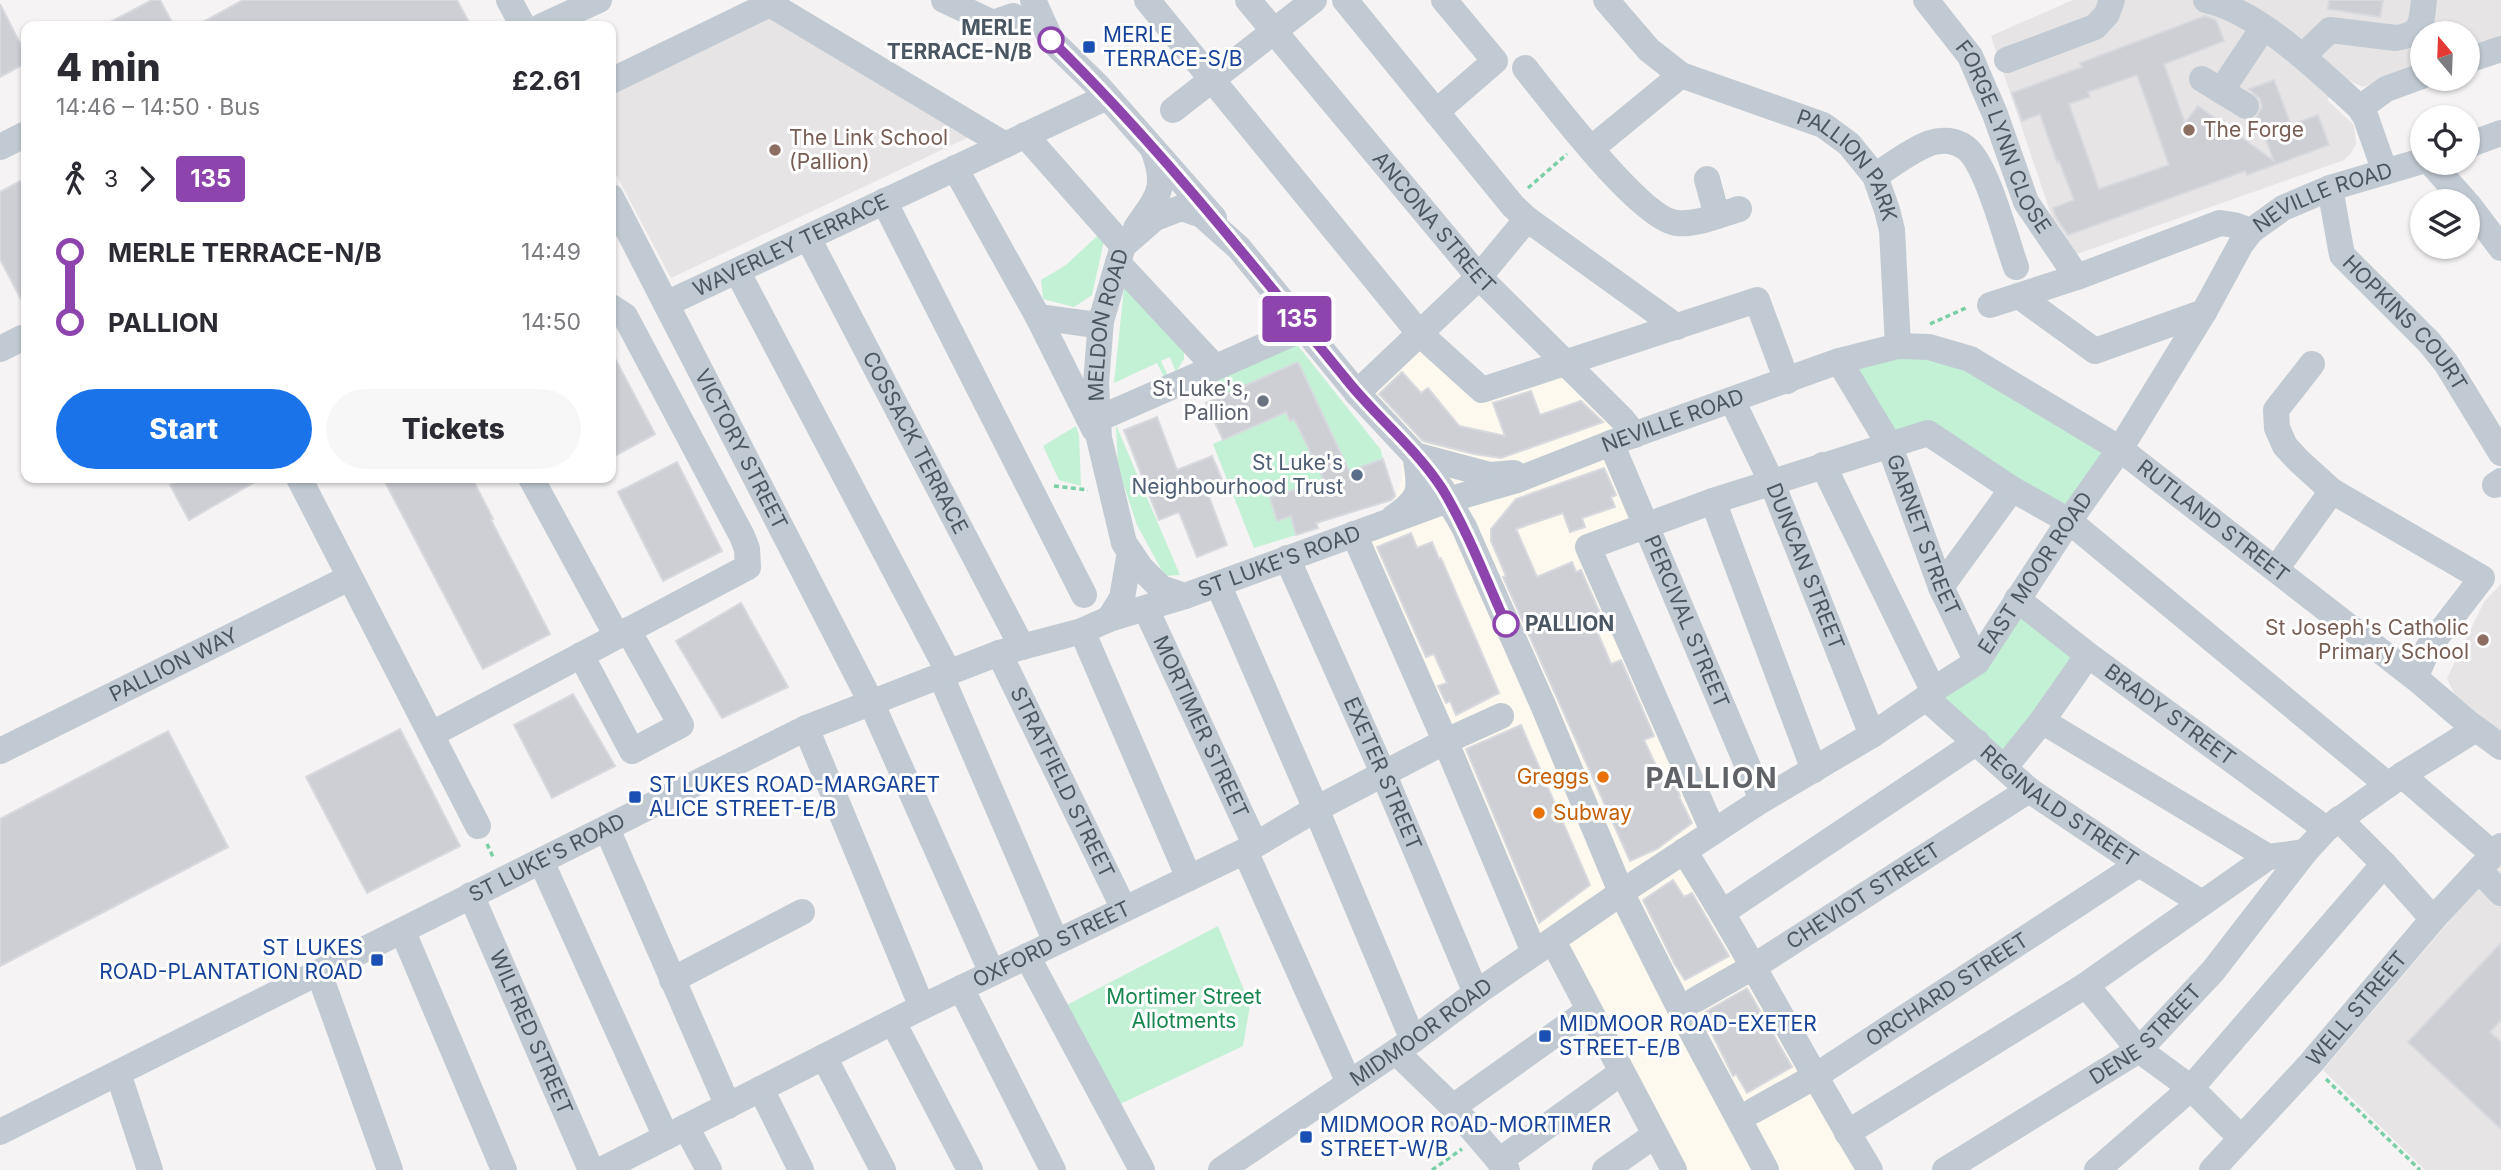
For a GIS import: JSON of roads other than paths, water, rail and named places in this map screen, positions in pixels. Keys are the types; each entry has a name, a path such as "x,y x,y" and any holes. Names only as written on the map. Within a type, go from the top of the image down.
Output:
{"street":[{"path":"509,0 520,21"},
{"path":"553,21 599,0"},
{"path":"944,0 993,23 1023,8"},
{"path":"990,0 1023,8 1153,147 1239,248"},
{"path":"1147,0 1420,334 1482,390 1758,300 1787,380"},
{"name":"ANCONA STREET","path":"1248,0 1479,277 1623,421 1623,439"},
{"path":"1173,110 1314,0"},
{"path":"1345,0 1520,212 1677,327"},
{"path":"1436,112 1495,61 1444,0"},
{"name":"PALLION PARK","path":"1606,0 1649,50 1681,75 1823,125 1849,144 1875,176 1888,209 1905,346"},
{"name":"FORGE LYNN CLOSE","path":"1926,0 1970,56 1995,114 2026,202 2077,277"},
{"path":"2007,60 2095,27 2107,14 2112,0"},
{"path":"2303,56 2330,30 2396,38 2406,36 2416,31 2421,24 2424,0"},
{"path":"2212,1 2263,28 2303,56 2360,108 2367,118 2385,172"},
{"path":"616,79 770,4 1015,140 1120,255 1215,367"},
{"path":"2246,106 2211,85 2263,28"},
{"path":"2480,57 2501,49"},
{"path":"1525,68 1642,205 1660,218 1675,223 1692,223 1728,212 1707,180"},
{"path":"1588,144 1681,75"},
{"path":"2360,108 2386,89 2410,80"},
{"name":"WAVERLEY TERRACE","path":"666,304 1107,97"},
{"path":"2480,141 2501,133"},
{"path":"0,146 21,136"},
{"path":"1875,176 1931,143 1958,143 1968,149 1983,172 2016,267"},
{"path":"1120,255 1161,189 1160,166 1153,147"},
{"name":"NEVILLE ROAD","path":"1990,305 2077,277 2220,223 2251,231 2283,208 2330,188 2410,165"},
{"path":"955,168 1098,428 1215,367 1305,328"},
{"path":"2444,175 2458,189"},
{"name":"HOPKINS COURT","path":"2330,188 2342,255 2446,363 2501,453"},
{"path":"884,201 1084,595"},
{"name":"VICTORY STREET","path":"616,207 871,702 992,973"},
{"name":"MELDON ROAD","path":"1185,596 1161,589 1141,568 1124,544 1098,428 1096,383 1101,321 1120,255 1155,218 1181,208 1202,215 1239,248 1357,393 1415,455 1448,500 1543,705 1621,892 1766,1170"},
{"path":"2480,211 2501,247"},
{"path":"1357,393 1479,277 1520,212"},
{"name":"EAST MOOR ROAD","path":"1621,892 1762,800 1872,735 1977,662 2069,521 2120,449 2251,231"},
{"name":"COSSACK TERRACE","path":"808,238 1010,650"},
{"path":"737,271 945,674 1056,942"},
{"path":"2019,296 2095,351 2203,312"},
{"path":"432,734 748,566 747,549 742,536 625,316 616,310"},
{"path":"1038,317 1089,324 1101,321"},
{"name":"NEVILLE ROAD","path":"1448,500 1504,485 1839,361 1905,346"},
{"name":"RUTLAND STREET","path":"1905,346 1951,352 1970,359 2120,449 2501,747"},
{"name":"GARNET STREET","path":"1839,361 1889,444 1941,587 1977,662"},
{"path":"2312,364 2276,410 2277,428 2285,446 2332,491 2482,578 2428,648 2420,667"},
{"name":"DUNCAN STREET","path":"1732,400 1772,483 1872,735"},
{"path":"1713,831 1588,547 1713,501 1927,433 2012,489 2069,521 2491,857 2498,899"},
{"name":"PERCIVAL STREET","path":"1623,439 1647,526 1762,800"},
{"path":"1386,523 1417,497 1419,490 1415,455 1490,475 1544,470"},
{"path":"1822,465 1929,694"},
{"path":"302,483 478,826"},
{"path":"534,483 681,725 632,751 581,655"},
{"path":"1470,544 1475,515 1481,504 1486,497 1504,485"},
{"path":"1941,587 2012,489"},
{"path":"2276,569 2332,491"},
{"name":"ST LUKE'S ROAD","path":"0,1132 806,728 1010,650 1082,631 1109,619 1185,596 1448,500"},
{"path":"1713,501 1814,770"},
{"path":"1386,523 1435,520 1450,526 1470,544"},
{"path":"1353,534 1446,741 1544,946 1589,1010 1674,1170"},
{"path":"1109,619 1122,598 1130,552"},
{"name":"EXETER STREET","path":"1287,558 1384,775 1476,993"},
{"name":"PALLION WAY","path":"0,751 349,578"},
{"path":"1218,584 1316,808 1404,1046 1453,1107 1503,1166 1622,1072"},
{"name":"BRADY STREET","path":"2017,599 2088,655 2333,824 2384,864 2433,919"},
{"name":"MORTIMER STREET","path":"1146,609 1349,1083"},
{"path":"1082,631 1189,878"},
{"name":"STRATFIELD STREET","path":"1010,650 1124,909"},
{"path":"2005,767 2042,721 2088,655"},
{"name":"REGINALD STREET","path":"1929,694 2029,790 2202,903"},
{"name":"OXFORD STREET","path":"605,1169 922,1007 1250,848 1316,808 1446,741 1501,716"},
{"path":"2042,721 2268,857"},
{"path":"806,728 922,1007"},
{"name":"DENE STREET","path":"1945,1170 2139,1050 2213,971 2305,852 2333,824 2395,780 2476,729"},
{"path":"1723,912 1977,742"},
{"name":"CHEVIOT STREET","path":"1695,1000 1753,967 2029,790"},
{"path":"607,829 728,1106"},
{"path":"1684,850 1723,912 1814,1077 1870,1170"},
{"path":"1847,1133 2087,985 2268,857 2305,852"},
{"name":"WELL STREET","path":"2212,1170 2311,1063 2433,919 2491,857"},
{"path":"541,862 676,1132 709,1170"},
{"name":"ORCHARD STREET","path":"1753,1111 1814,1077 2139,864"},
{"path":"2097,1170 2191,1088 2384,864"},
{"name":"MIDMOOR ROAD","path":"1221,1170 1404,1046 1621,892"},
{"name":"WILFRED STREET","path":"471,895 605,1169"},
{"path":"672,980 802,912"},
{"path":"403,932 504,1170"},
{"path":"1027,956 1142,1170"},
{"path":"319,973 390,1170"},
{"path":"2087,985 2139,1050 2191,1088 2241,1138"},
{"path":"961,988 1053,1170"},
{"path":"1453,1107 1589,1010"},
{"path":"893,1022 970,1170"},
{"path":"824,1057 883,1170"},
{"path":"118,1073 150,1170"},
{"path":"761,1089 801,1170"},
{"path":"1605,1170 1655,1135"}],"place":[{"name":"MERLE TERRACE-N/B","path":"1051,40"},
{"name":"MERLE TERRACE-S/B","path":"1089,47"},
{"name":"The Forge","path":"2189,130"},
{"name":"The Link School (Pallion)","path":"775,150"},
{"name":"St Luke's, Pallion","path":"1263,401"},
{"name":"St Luke's Neighbourhood Trust","path":"1357,475"},
{"name":"PALLION","path":"1506,624"},
{"name":"St Joseph's Catholic Primary School","path":"2483,640"},
{"name":"Greggs","path":"1603,777"},
{"name":"ST LUKES ROAD-MARGARET ALICE STREET-E/B","path":"635,797"},
{"name":"Subway","path":"1539,813"},
{"name":"ST LUKES ROAD-PLANTATION ROAD","path":"377,960"},
{"name":"MIDMOOR ROAD-EXETER STREET-E/B","path":"1545,1036"},
{"name":"MIDMOOR ROAD-MORTIMER STREET-W/B","path":"1306,1137"}],"district":[{"name":"PALLION","path":"1712,778"}],"park label":[{"name":"Mortimer Street Allotments","path":"1184,1009"}]}
